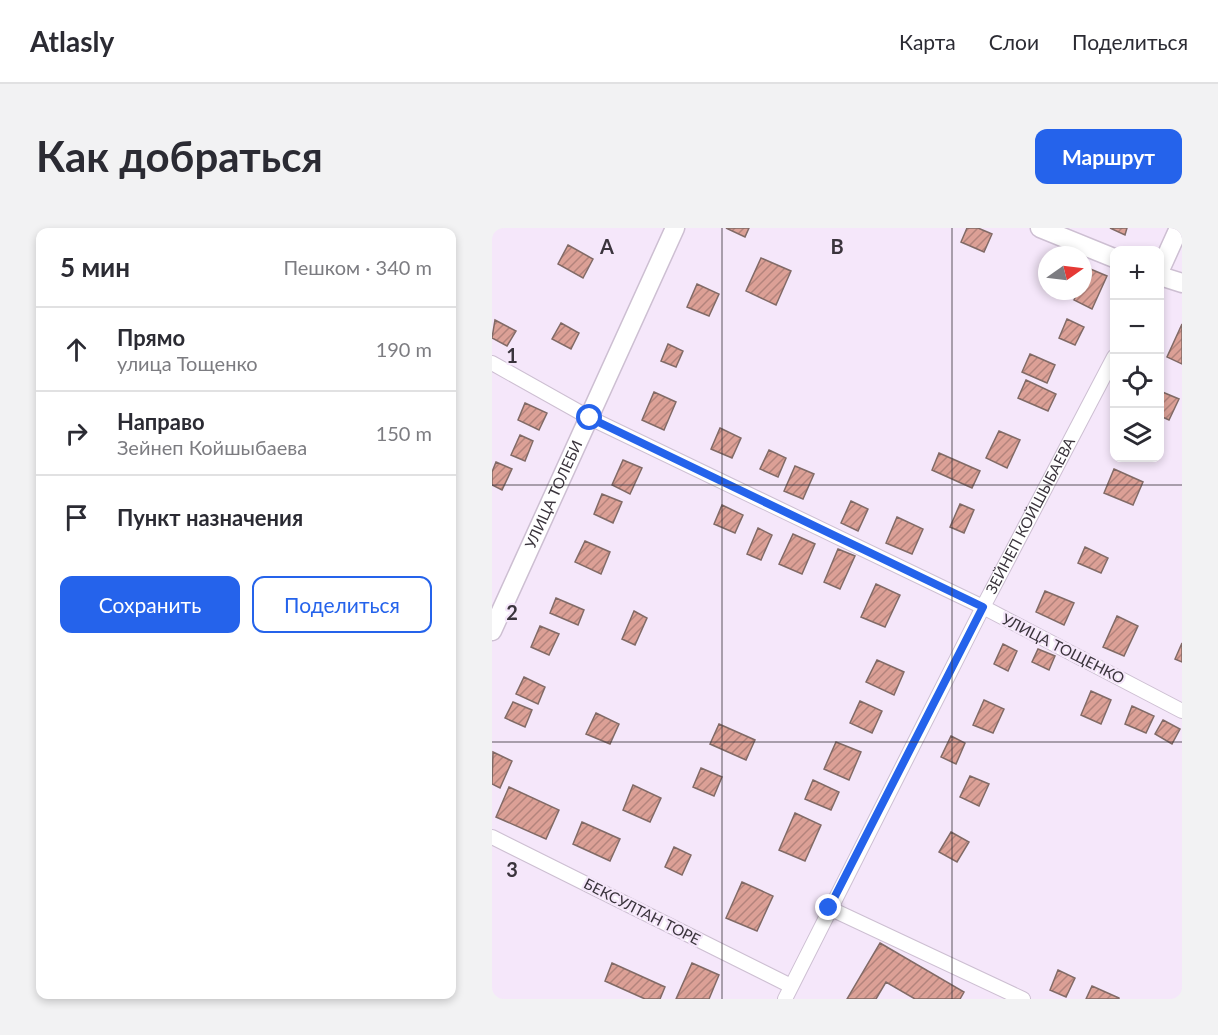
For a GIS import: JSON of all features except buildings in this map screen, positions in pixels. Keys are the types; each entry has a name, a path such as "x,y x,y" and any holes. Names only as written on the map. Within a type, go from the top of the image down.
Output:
{"street":[{"name":"УЛИЦА ТОЛЕБИ","path":"492,631 675,228"},
{"path":"1040,228 1110,256"},
{"path":"1164,261 1179,228"},
{"path":"1164,277 1182,283"},
{"name":"УЛИЦА ТОЩЕНКО","path":"492,363 590,418 983,607 1182,711"},
{"name":"ЗЕЙНЕП КОЙШЫБАЕВА","path":"788,993 983,607 1110,365"},
{"name":"БЕКСУЛТАН ТОРЕ","path":"492,837 788,993"},
{"path":"829,908 1023,999"}],"route":[{"path":"590,418 983,607 829,908"}]}
